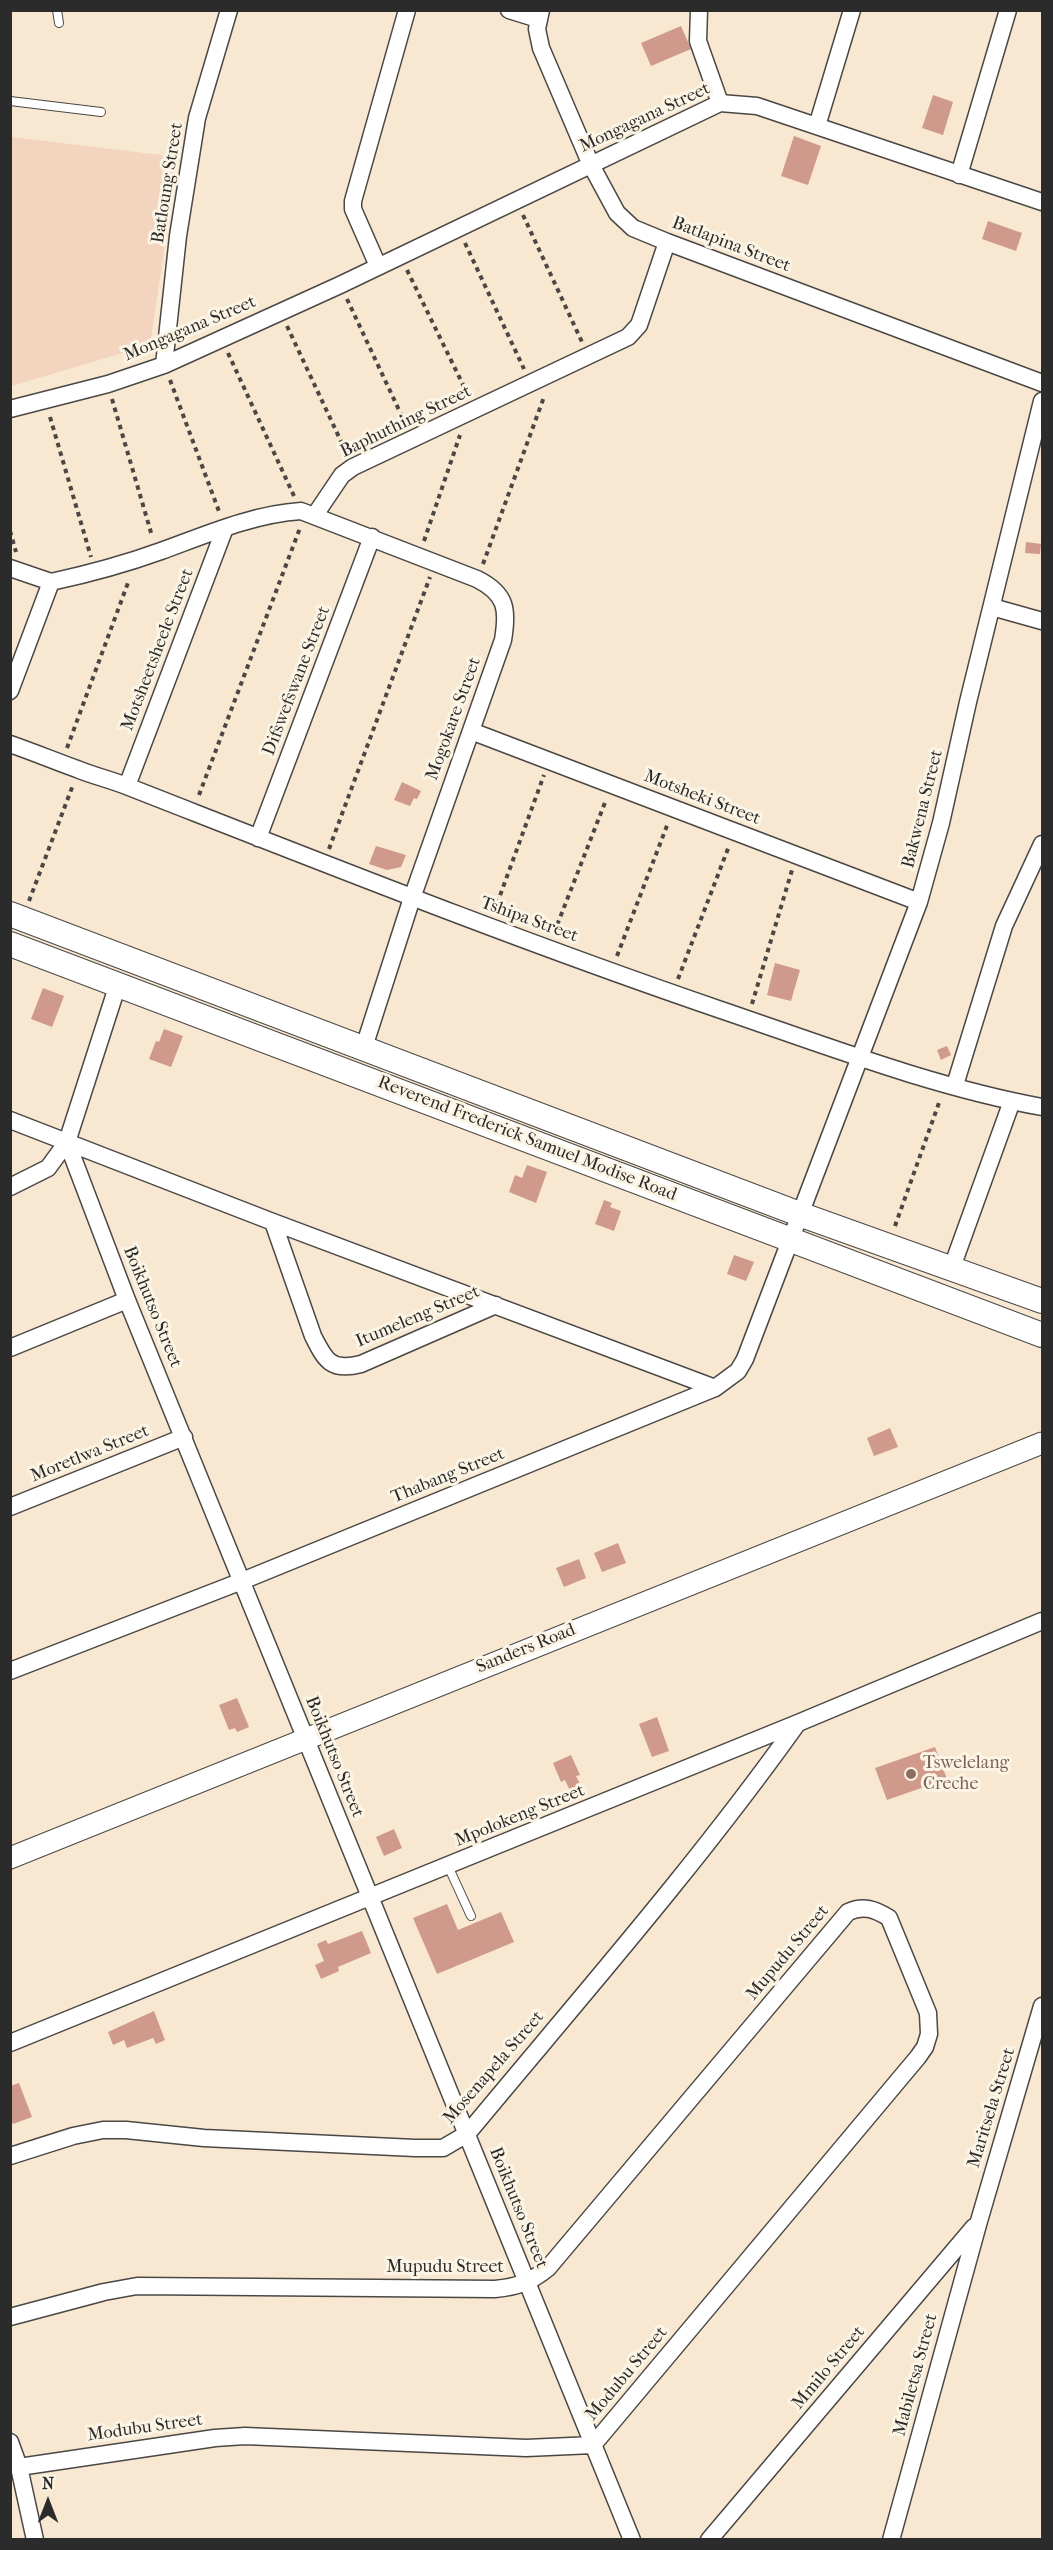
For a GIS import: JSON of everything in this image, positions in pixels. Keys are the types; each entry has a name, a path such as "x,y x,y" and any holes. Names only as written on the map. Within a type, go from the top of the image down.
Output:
{"main road":[{"name":"Reverend Frederick Samuel Modise Road","path":"16,916 802,1215 951,1270 1042,1300"},
{"name":"Reverend Frederick Samuel Modise Road","path":"10,944 528,1138 1042,1335"}],"street":[{"name":"Batloung Street","path":"164,365 178,236 197,118 229,10"},
{"path":"378,266 356,216 353,201 407,10"},
{"path":"509,10 539,15"},
{"path":"699,10 698,41 720,103"},
{"path":"817,126 852,10"},
{"path":"959,175 1008,10"},
{"name":"Batlapina Street","path":"539,15 540,48 591,165 624,222 667,242 1042,383"},
{"name":"Mongagana Street","path":"10,409 108,384 164,365 340,285 720,103 757,106 1042,202"},
{"name":"Baphuthing Street","path":"308,512 353,466 552,375 628,337 639,325 667,242"},
{"name":"Bakwena Street","path":"802,1215 919,902 941,823 1042,400"},
{"path":"10,568 51,582 96,572 225,528 285,512 308,512"},
{"name":"Mogokare Street","path":"308,512 477,579 491,586 507,610 503,640 412,898 363,1047"},
{"name":"Motsheetsheele Street","path":"127,786 225,528"},
{"name":"Difswefswane Street","path":"258,838 372,537"},
{"path":"10,691 51,582"},
{"path":"992,607 1042,621"},
{"name":"Motsheki Street","path":"471,731 919,902"},
{"name":"Tshipa Street","path":"10,744 127,786 412,898 673,994 860,1058 1012,1101 1042,1107"},
{"path":"951,1084 1004,926 1042,844"},
{"path":"10,1187 48,1168 67,1142 118,984"},
{"path":"951,1270 1012,1101"},
{"name":"Itumeleng Street","path":"10,1120 716,1388"},
{"name":"Boikhutso Street","path":"67,1142 127,1300 632,2540"},
{"name":"Thabang Street","path":"10,1671 242,1581 716,1388 738,1371 745,1359 802,1215"},
{"name":"Itumeleng Street","path":"273,1221 313,1336 322,1353 333,1365 345,1367 361,1364 496,1305"},
{"path":"10,1347 127,1300"},
{"name":"Moretlwa Street","path":"10,1507 184,1437"},
{"name":"Sanders Road","path":"10,1858 1038,1443"},
{"name":"Mpolokeng Street","path":"10,2043 798,1723 1042,1621"},
{"name":"Mosenapela Street","path":"10,2156 73,2136 104,2130 204,2138 443,2148 467,2134 748,1792 798,1723"},
{"name":"Mupudu Street","path":"10,2317 104,2292 137,2286 495,2289 527,2283 548,2268 848,1912 866,1908 880,1912 889,1918"},
{"name":"Modubu Street","path":"19,2467 215,2438 245,2436 525,2448 593,2445 925,2047 929,2034 928,2013 889,1918"},
{"name":"Maritsela Street","path":"978,2221 1042,2006"},
{"name":"Mmilo Street","path":"709,2540 978,2221"},
{"name":"Mabiletsa Street","path":"891,2540 978,2221"},
{"path":"10,2442 19,2467 18,2504 35,2540"}],"lane":[{"path":"57,10 59,23"},
{"path":"10,101 101,112"},
{"path":"448,1866 471,1916"}],"path":[{"path":"516,200 589,356"},
{"path":"458,228 531,384"},
{"path":"400,255 471,411 419,556"},
{"path":"340,285 411,438"},
{"path":"280,312 353,466"},
{"path":"192,813 308,512 221,339"},
{"path":"164,365 225,528"},
{"path":"477,579 552,375"},
{"path":"108,384 157,552"},
{"path":"45,399 96,572"},
{"path":"62,763 137,558"},
{"path":"324,864 435,563"},
{"path":"488,926 550,761"},
{"path":"16,916 78,770"},
{"path":"548,948 612,785"},
{"path":"612,971 673,807"},
{"path":"673,994 734,831"},
{"path":"748,1019 796,855"},
{"path":"888,1246 951,1084"}],"shaded area":[{"path":"11,137 178,157 150,345 11,386"}],"building":[{"path":"681,26 691,49 651,66 641,43"},
{"path":"933,95 953,102 943,135 922,128"},
{"path":"794,136 821,146 808,185 781,176"},
{"path":"988,221 1022,233 1016,251 982,239"},
{"path":"1026,542 1041,544 1040,554 1025,553"},
{"path":"402,782 421,791 410,806 394,800"},
{"path":"376,846 406,855 401,867 387,870 369,864"},
{"path":"775,963 800,970 791,1001 767,995"},
{"path":"43,988 64,996 52,1027 31,1019"},
{"path":"164,1029 183,1036 171,1067 149,1059"},
{"path":"947,1046 951,1055 941,1060 937,1050"},
{"path":"527,1165 547,1172 536,1203 509,1192 515,1175 522,1178"},
{"path":"604,1200 612,1203 610,1207 621,1211 614,1231 595,1224"},
{"path":"734,1255 754,1262 746,1281 727,1274"},
{"path":"890,1428 898,1447 874,1456 867,1438"},
{"path":"618,1543 626,1563 602,1572 594,1553"},
{"path":"579,1559 586,1578 564,1587 556,1568"},
{"path":"237,1698 249,1727 237,1732 235,1728 229,1730 219,1705"},
{"path":"657,1717 669,1751 652,1757 639,1724"},
{"name":"Tswelelang Creche","path":"935,1747 947,1779 887,1800 875,1768"},
{"path":"571,1755 580,1775 576,1776 582,1788 571,1793 565,1780 561,1782 553,1763"},
{"path":"394,1829 402,1848 384,1856 376,1837"},
{"path":"447,1904 458,1930 501,1912 514,1942 437,1974 413,1918"},
{"path":"362,1931 371,1953 338,1967 339,1971 321,1979 315,1965 324,1961 317,1944 326,1940 328,1944"},
{"path":"154,2011 165,2040 156,2044 153,2038 127,2048 124,2040 113,2045 108,2032"},
{"path":"19,2083 32,2117 13,2124 10,2118 10,2086"}],"place":[{"name":"Tswelelang Creche","path":"911,1774"}]}
